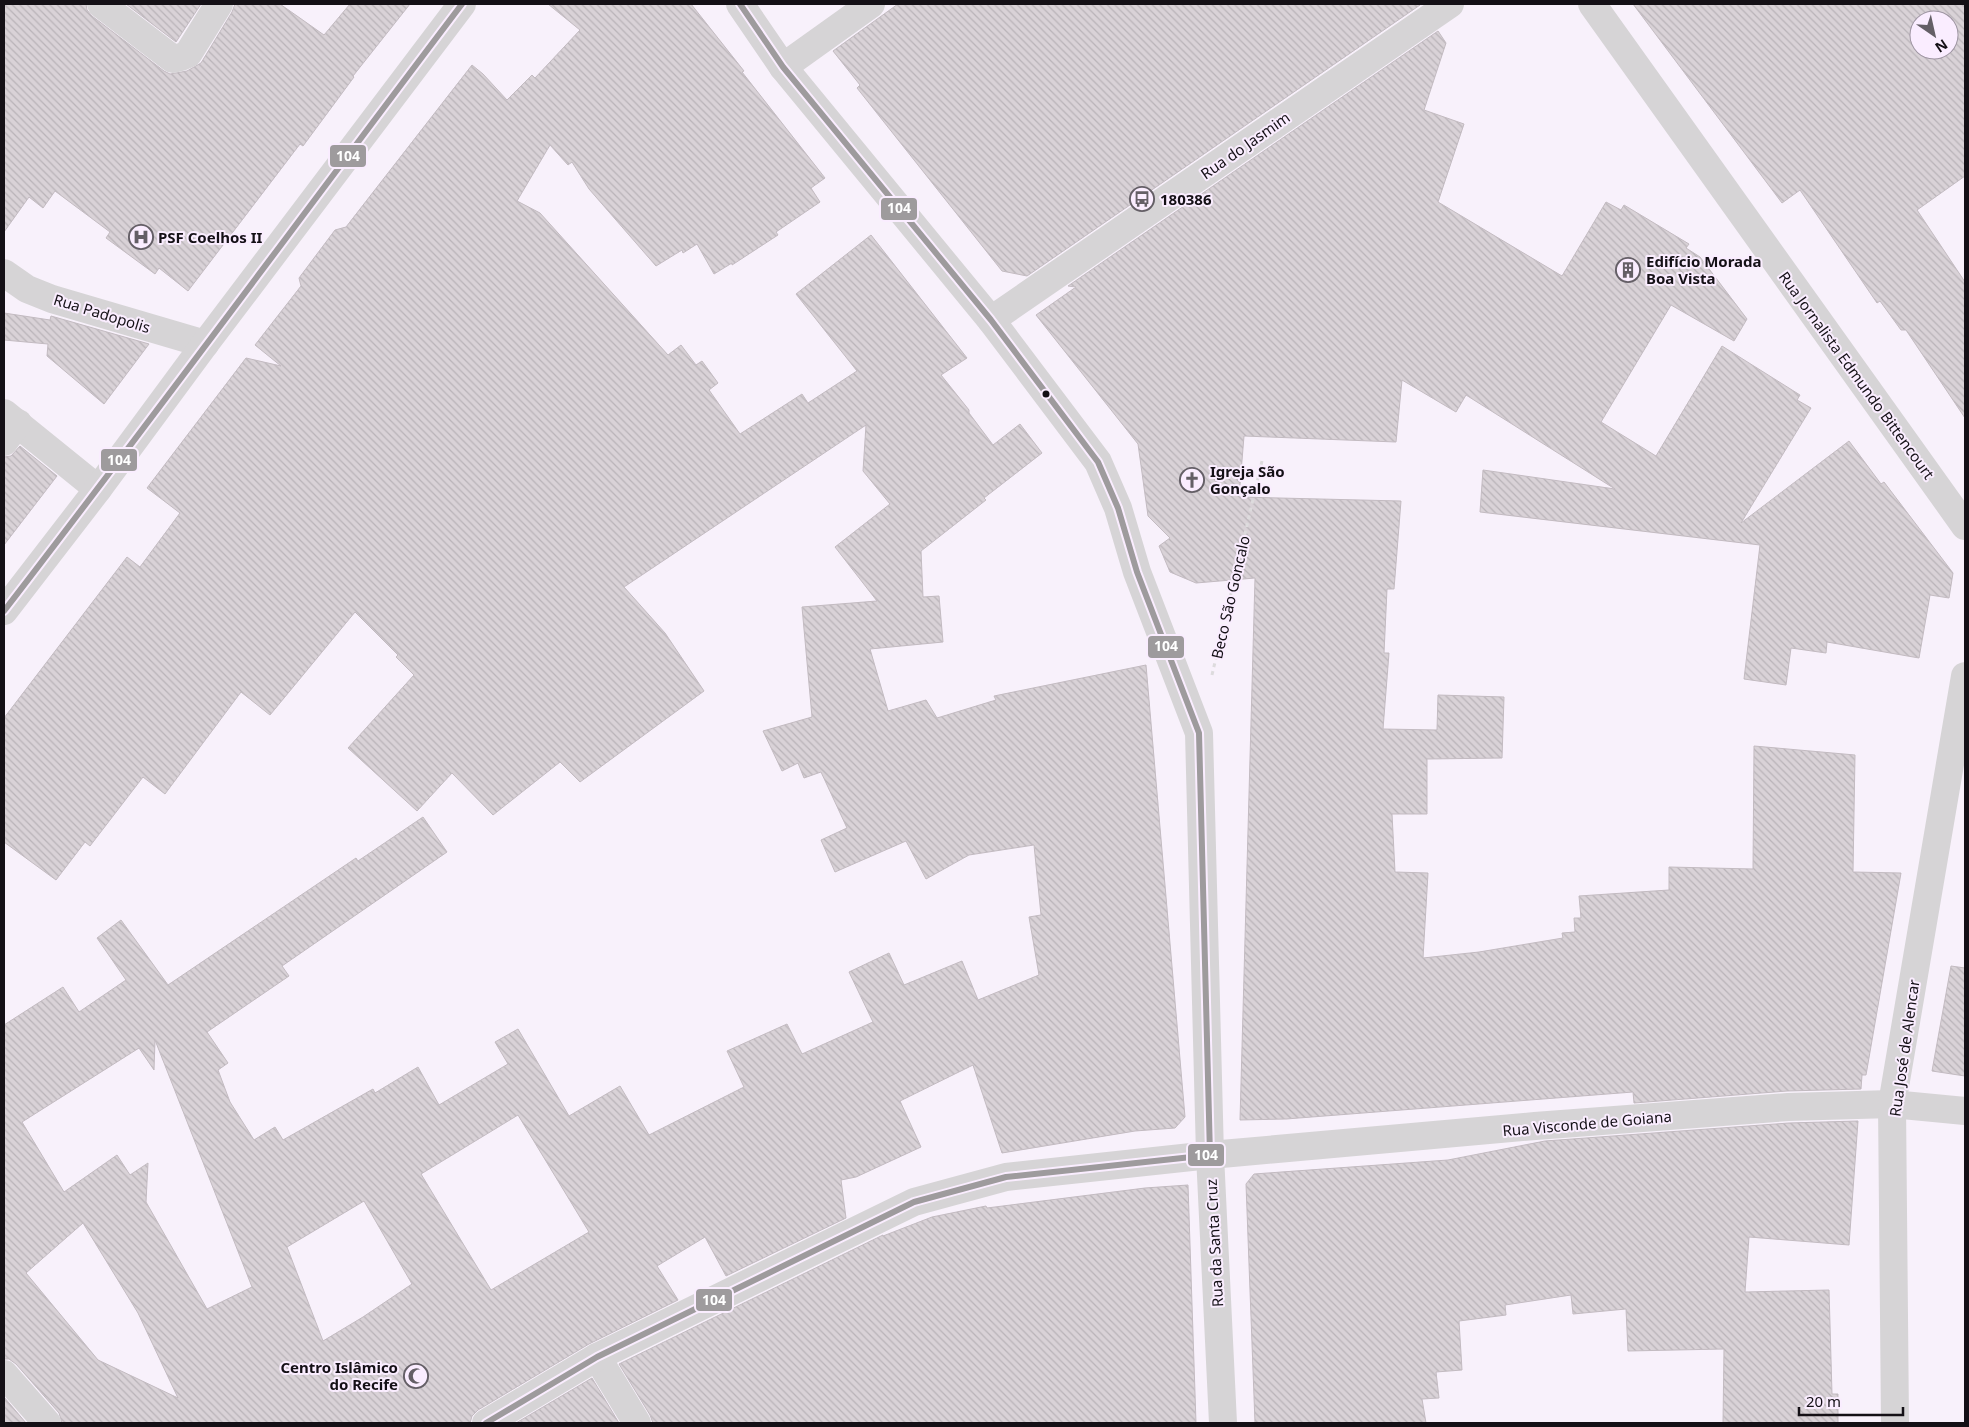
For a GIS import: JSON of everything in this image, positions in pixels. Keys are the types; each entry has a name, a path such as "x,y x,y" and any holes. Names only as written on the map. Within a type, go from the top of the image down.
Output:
{"street":[{"path":"101,4 173,59 181,58 188,54 219,4"},
{"path":"4,611 462,4"},
{"name":"Rua da Santa Cruz","path":"740,4 783,67 991,320 1098,462 1118,508 1137,572 1199,733 1210,1155 1223,1423"},
{"path":"783,67 871,4"},
{"name":"Rua do Jasmim","path":"991,320 1450,4"},
{"name":"Rua Jornalista Edmundo Bittencourt","path":"1592,4 1965,526"},
{"name":"Rua Padopolis","path":"4,273 27,289 52,299 205,344"},
{"path":"8,426 98,488"},
{"name":"Rua José de Alencar","path":"1895,1423 1892,1104 1965,676"},
{"name":"Rua Visconde de Goiana","path":"486,1423 597,1357 914,1202 1006,1177 1210,1155 1535,1126 1788,1107 1892,1104 1965,1111"},
{"path":"597,1357 637,1423"},
{"path":"4,1374 47,1423"}],"path":[{"name":"Beco São Goncalo","path":"1210,685 1262,461"}],"building":[{"path":"4,4 86,4 87,10 92,16 170,74 187,71 201,63 235,4 280,4 324,35 350,4 410,4 353,76 303,146 300,144 188,291 159,268 155,274 106,238 110,232 55,191 43,208 29,197 4,232"},
{"path":"126,4 201,4 176,42"},
{"path":"548,4 691,4 825,178 811,188 820,202 776,232 778,235 732,265 732,263 714,274 697,244 683,253 682,250 656,266 589,189 572,162 568,165 550,145 517,201 540,213 668,355 681,345 696,365 702,361 718,383 709,390 740,434 802,394 808,403 857,371 796,294 871,235 967,358 941,375 969,410 969,413 993,445 1020,424 1042,453 984,498 986,500 921,551 923,597 939,596 943,642 870,649 888,711 926,700 937,718 996,700 994,696 1146,665 1185,1117 1175,1128 1135,1131 1002,1153 973,1065 900,1101 921,1147 856,1177 841,1180 846,1218 726,1276 705,1237 657,1266 678,1300 589,1344 478,1410 472,1416 470,1423 62,1423 59,1413 16,1364 9,1359 4,1359 4,1025 63,987 79,1012 126,980 97,938 121,920 168,985 356,858 358,861 423,817 447,852 282,966 289,976 207,1032 228,1063 218,1070 230,1102 254,1140 275,1127 283,1140 373,1089 375,1093 418,1067 439,1105 508,1064 495,1042 518,1029 569,1116 620,1086 649,1135 744,1087 727,1051 787,1024 802,1054 873,1022 849,972 889,953 904,985 962,961 978,1000 1039,975 1029,917 1041,915 1034,845 969,855 926,879 906,841 835,872 821,840 847,828 821,772 804,778 798,763 782,771 763,731 812,717 802,607 877,601 835,547 890,504 863,471 866,425 624,587 665,633 704,691 580,782 560,762 493,815 452,773 417,811 348,748 414,675 396,657 398,655 355,612 270,715 241,692 165,794 143,777 90,846 85,842 56,880 4,842 4,718 127,557 140,567 180,513 147,488 246,358 281,366 255,345 301,286 299,278 335,230 346,227 472,65 507,100 532,75 535,78 580,30","holes":["155,1040 252,1287 207,1309 146,1202 148,1163 130,1175 117,1155 64,1192 22,1122 139,1048 154,1070","518,1115 589,1232 491,1290 421,1174","364,1201 412,1284 323,1341 287,1247","83,1223 138,1313 178,1398 98,1360 26,1273"]},
{"path":"898,4 1420,5 1027,276 1002,271 857,88 860,85 833,51"},
{"path":"1633,4 1965,4 1965,176 1917,210 1965,282 1965,418 1906,330 1901,330 1880,301 1877,303 1800,190 1782,203"},
{"path":"1438,31 1446,43 1424,110 1464,124 1438,202 1562,276 1606,202 1621,210 1624,205 1689,244 1686,248 1700,257 1747,319 1734,341 1671,305 1601,422 1656,456 1722,346 1800,395 1797,400 1811,408 1741,523 1849,441 1881,484 1884,482 1953,573 1949,598 1930,595 1919,658 1827,642 1826,653 1791,648 1786,685 1744,679 1760,545 1480,512 1483,470 1615,489 1466,395 1456,412 1402,380 1396,442 1244,436 1239,497 1401,501 1394,589 1387,589 1384,653 1389,653 1383,729 1437,730 1438,695 1504,697 1502,758 1427,759 1427,814 1392,814 1395,872 1428,873 1423,958 1479,952 1563,938 1562,933 1575,932 1574,918 1581,918 1579,896 1669,890 1669,867 1753,869 1754,746 1855,755 1853,872 1901,873 1866,1075 1862,1075 1861,1089 1787,1091 1634,1103 1633,1092 1286,1119 1240,1120 1255,578 1196,583 1170,572 1159,546 1170,538 1148,516 1138,444 1036,315 1076,287 1068,286"},
{"path":"4,313 50,320 51,316 149,344 104,404 47,356 48,344 4,340"},
{"path":"20,446 57,476 4,545 4,457 11,456"},
{"path":"1951,966 1965,968 1965,1076 1932,1071"},
{"path":"1858,1121 1849,1245 1749,1237 1745,1292 1829,1290 1832,1394 1838,1394 1838,1423 1723,1423 1724,1349 1628,1351 1626,1309 1573,1314 1571,1295 1505,1305 1506,1315 1459,1321 1462,1370 1436,1372 1439,1398 1422,1399 1426,1423 1255,1423 1246,1184 1254,1174 1448,1160 1545,1141 1789,1123"},
{"path":"1188,1185 1196,1423 653,1423 619,1364 883,1235 932,1217 986,1206 987,1208 1145,1188"},
{"path":"592,1378 619,1423 516,1423"},
{"path":"4,1397 26,1423 4,1423"}],"transit line":[{"name":"104","path":"4,611 462,4"},
{"name":"104","path":"486,1423 597,1357 914,1202 1006,1177 1210,1155 1199,733 1137,572 1118,508 1098,462 991,320 783,67 740,4"}],"place":[{"name":"180386","path":"1142,199"},
{"name":"PSF Coelhos II","path":"141,237"},
{"name":"Edifício Morada Boa Vista","path":"1628,270"},
{"name":"Igreja São Gonçalo","path":"1192,480"},
{"name":"Centro Islâmico do Recife","path":"416,1376"}]}
